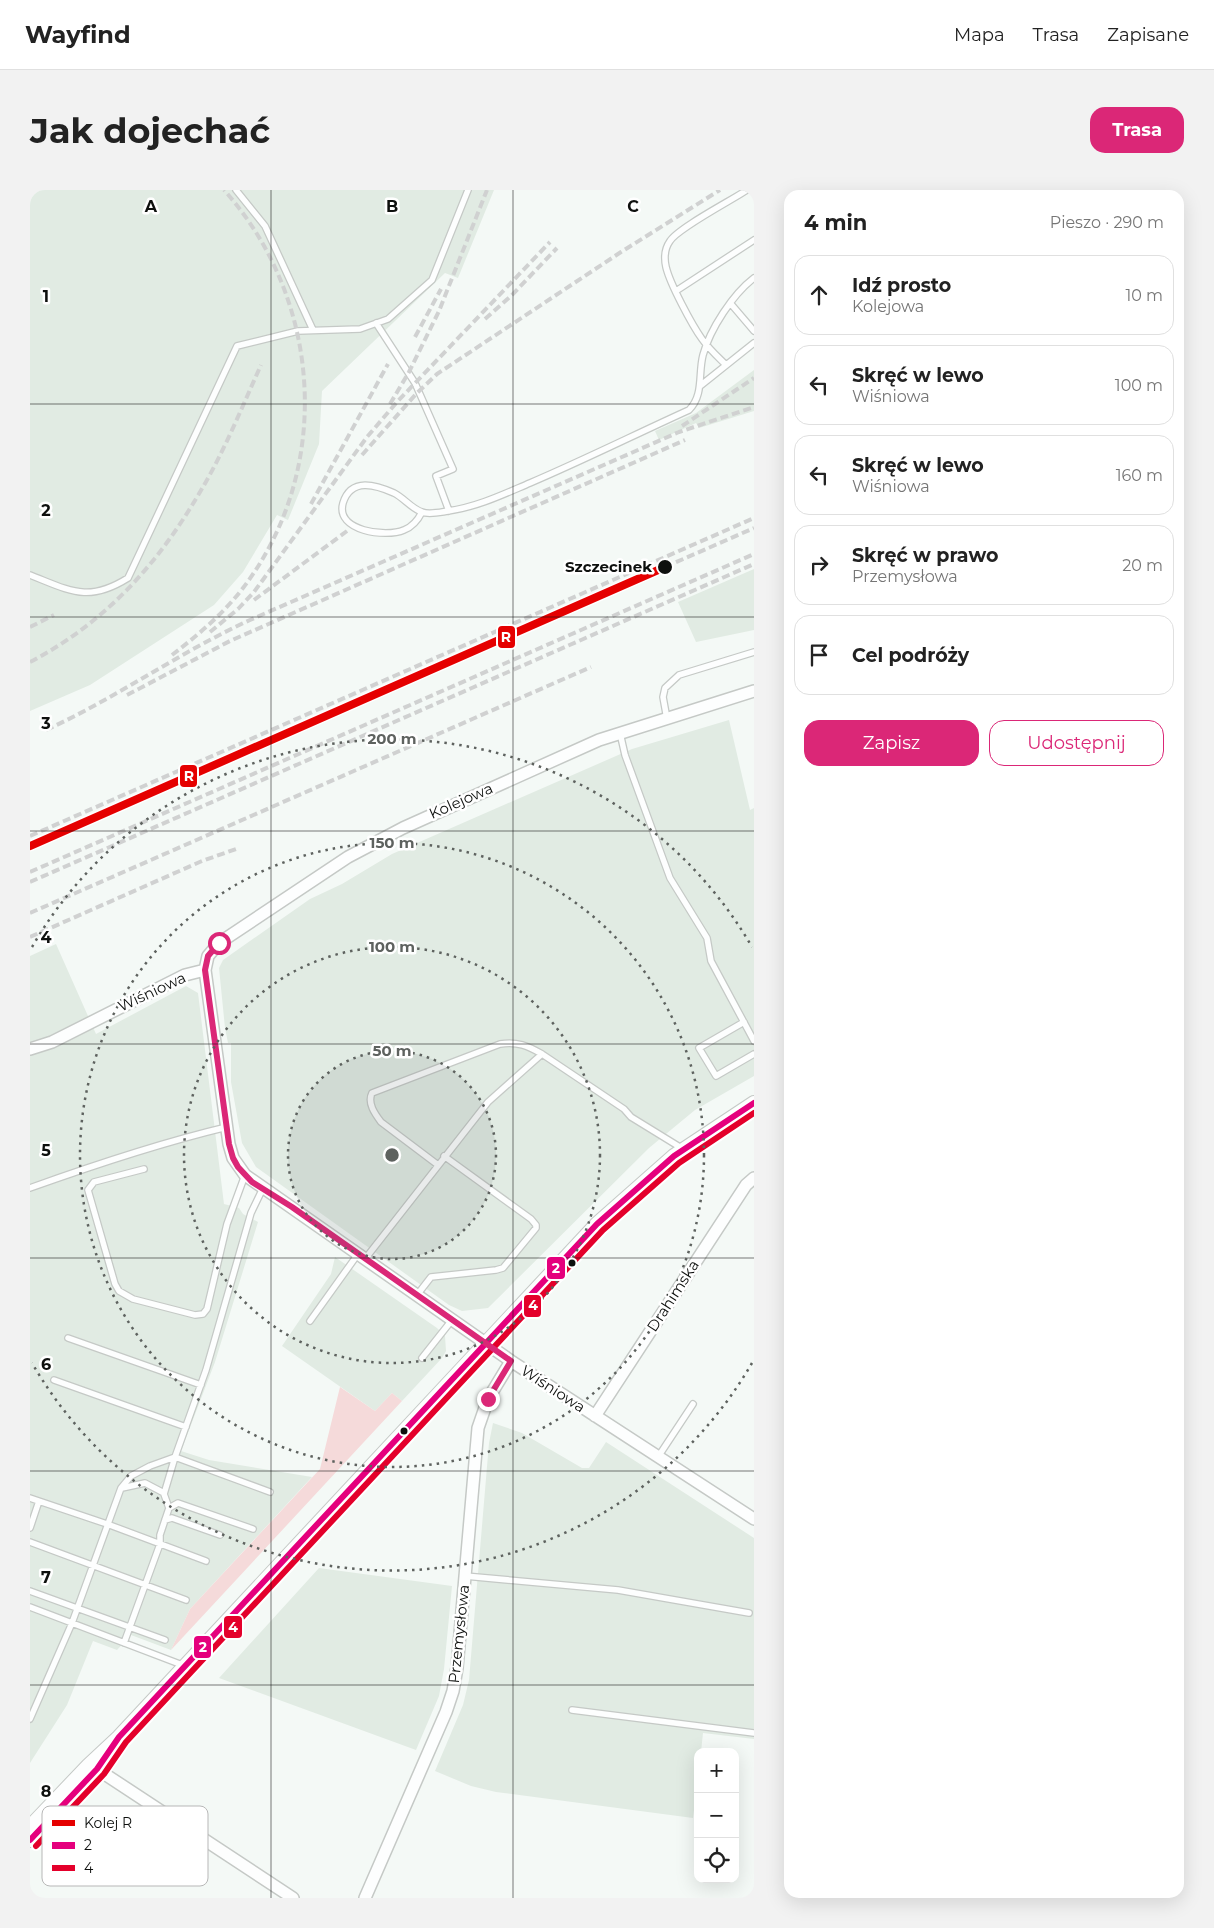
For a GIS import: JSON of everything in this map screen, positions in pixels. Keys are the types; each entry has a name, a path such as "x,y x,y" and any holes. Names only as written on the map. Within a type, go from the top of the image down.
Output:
{"street":[{"name":"Kolejowa","path":"205,970 208,956 219,943 370,844 580,748 620,733 754,691"},
{"name":"Wiśniowa","path":"30,1049 52,1042 185,975 205,970 227,1127 233,1158 244,1174 511,1361 754,1519"},
{"path":"50,1806 119,1737 597,1224 658,1168 754,1103"},
{"name":"Drahimska","path":"595,1416 746,1185 754,1178"},
{"name":"Przemysłowa","path":"365,1898 450,1701 457,1668 478,1428 488,1399 511,1361"},
{"path":"62,1806 97,1769 119,1737"},
{"path":"97,1769 153,1806"},
{"path":"30,1827 42,1814"},
{"path":"30,1840 42,1827"},
{"path":"208,1842 293,1898"}],"lane":[{"path":"236,190 265,226 313,330"},
{"path":"30,575 73,591 93,594 112,588 128,578 237,346 298,331 360,329 388,319 432,280 468,190"},
{"path":"726,365 706,345 693,324 676,291 666,267 665,257 670,240 675,235 747,190"},
{"path":"676,291 754,240"},
{"path":"422,512 413,526 402,531 392,534 374,533 354,526 345,519 343,502 352,489 361,484 394,493 422,512 449,511 480,504 689,410 697,399 706,345 739,291 754,278"},
{"path":"731,304 754,330"},
{"path":"376,323 415,383 453,469 436,476 449,511"},
{"path":"700,386 754,343"},
{"path":"667,719 663,697 665,688 679,675 754,652"},
{"path":"620,733 625,755 670,878 707,938 711,962 754,1041"},
{"path":"744,1022 699,1048 716,1076 754,1054"},
{"path":"438,1165 381,1122 375,1115 370,1101 372,1093 500,1044 510,1042 519,1043 542,1054 624,1109 631,1116 684,1149"},
{"path":"310,1321 488,1102 542,1054"},
{"path":"30,1188 178,1140 227,1127"},
{"path":"417,1295 431,1277 503,1268 536,1228 532,1219 444,1156"},
{"path":"144,1168 94,1182 88,1190 114,1284 118,1291 133,1299 195,1315 202,1314 207,1309 227,1224 244,1174"},
{"path":"124,1643 160,1544 160,1535 169,1508 164,1493 201,1385 251,1213 263,1188"},
{"path":"422,1358 452,1320"},
{"path":"68,1338 201,1385"},
{"path":"54,1380 186,1427"},
{"path":"658,1457 693,1404"},
{"path":"30,1719 72,1623 121,1488 131,1476 150,1466 175,1458 270,1492"},
{"path":"121,1488 145,1483 164,1493"},
{"path":"30,1498 206,1561"},
{"path":"30,1528 39,1501"},
{"path":"169,1508 178,1503 253,1529"},
{"path":"165,1520 172,1518 220,1535"},
{"path":"30,1542 186,1600"},
{"path":"465,1576 618,1590 749,1613"},
{"path":"30,1591 165,1640"},
{"path":"30,1607 184,1666"},
{"path":"572,1710 754,1733"}],"shaded area":[{"path":"30,190 494,190 458,278 445,273 322,391 319,444 288,520 277,515 243,572 214,605 90,685 30,711"},
{"path":"754,370 754,411 699,428 696,423 659,440 655,431 696,413"},
{"path":"754,569 754,630 696,642 678,602"},
{"path":"729,720 750,810 754,808 754,1076 695,1110 649,1148 488,1308 462,1311 449,1305 256,1167 242,1143 231,1082 231,1043 228,1043 225,1028 219,968 223,960 310,899 342,884 392,854 632,749"},
{"path":"56,944 96,1034 186,986 198,993 224,1204 239,1208 243,1214 258,1222 215,1362 181,1451 209,1460 312,1477 190,1609 171,1650 131,1635 117,1650 93,1641 67,1705 30,1763 30,956"},
{"path":"335,1257 437,1328 445,1336 446,1351 442,1358 402,1401 392,1393 375,1411 282,1346 331,1274"},
{"path":"340,1387 375,1411 392,1393 402,1401 171,1650 190,1609 320,1469"},
{"path":"493,1423 522,1433 582,1468 589,1468 606,1442 754,1538 754,1739 703,1733 701,1748 694,1748 693,1818 496,1792 471,1786 435,1771 463,1705 469,1680 489,1443"},
{"path":"319,1568 452,1586 444,1669 439,1696 416,1750 219,1678"}],"railway":[{"path":"172,655 210,624 235,598 272,541 292,491 303,439 304,385 297,332 281,281 257,234 224,190"},
{"path":"390,404 409,372 439,311 487,190"},
{"path":"362,455 416,394 437,374 621,252 720,190"},
{"path":"210,632 238,609 254,592 367,437 397,402 550,242"},
{"path":"485,319 511,296 557,248"},
{"path":"415,337 441,289"},
{"path":"311,504 388,364"},
{"path":"30,662 82,629 106,610 148,567 184,518 209,477 261,365"},
{"path":"682,426 754,378"},
{"path":"46,730 98,704 198,646 250,620 679,432 754,407"},
{"path":"127,695 230,641 685,440"},
{"path":"30,836 754,518"},
{"path":"665,567 754,528"},
{"path":"254,600 347,531"},
{"path":"30,872 754,554"},
{"path":"30,882 754,564"},
{"path":"30,627 54,615"},
{"path":"30,913 591,667"},
{"path":"30,937 202,861 236,849"}],"rail line":[{"name":"R","path":"30,846 665,567"}],"transit line":[{"name":"2","path":"62,1806 97,1769 119,1737 597,1224 674,1156 754,1103"},
{"name":"4","path":"74,1806 104,1774 126,1742 603,1230 679,1163 754,1113"},
{"name":"2","path":"30,1840 42,1827"},
{"name":"4","path":"36,1846 42,1840"}],"place":[{"name":"Szczecinek","path":"665,567"}],"route":[{"path":"219,943 208,956 205,970 229,1144 238,1167 252,1182 292,1207 511,1361 488,1399"}]}
